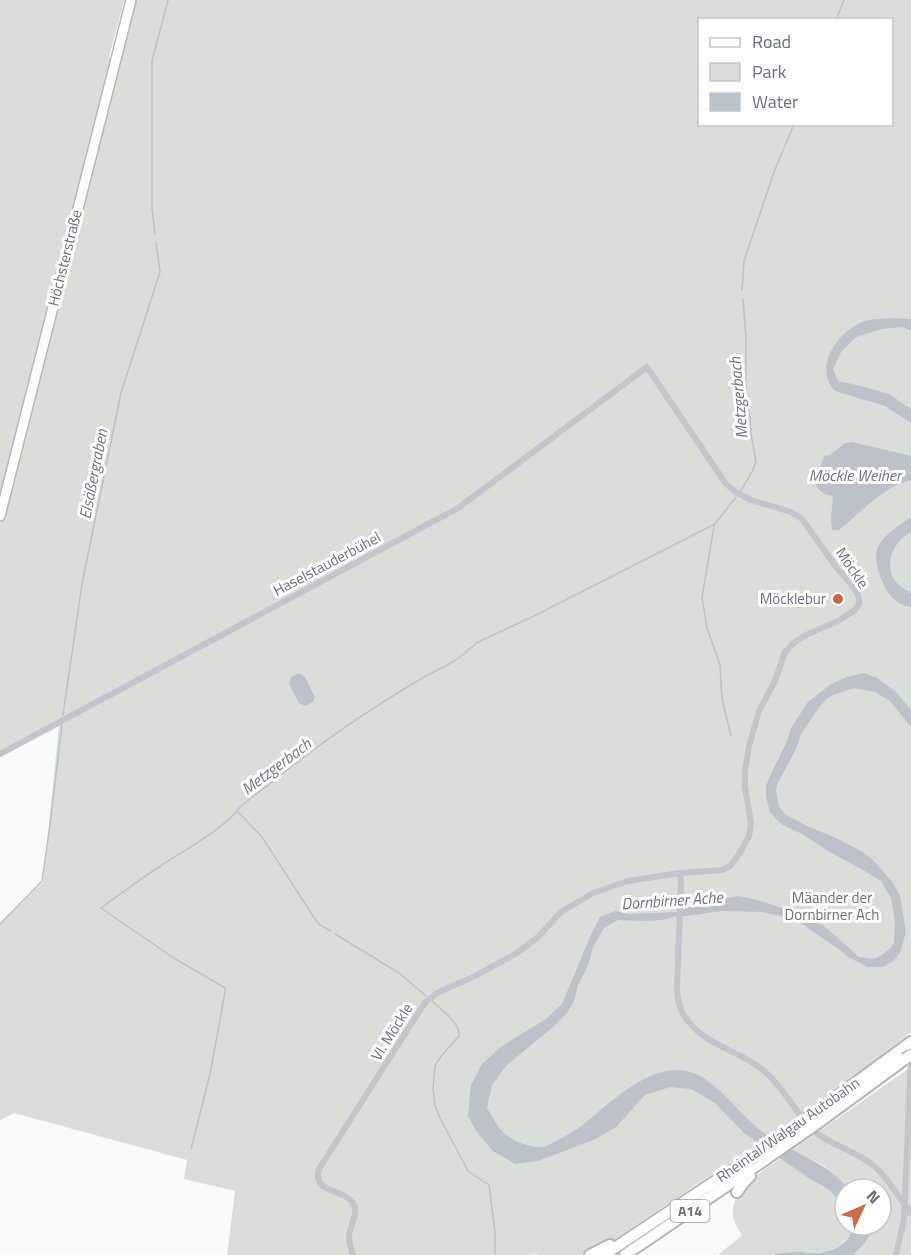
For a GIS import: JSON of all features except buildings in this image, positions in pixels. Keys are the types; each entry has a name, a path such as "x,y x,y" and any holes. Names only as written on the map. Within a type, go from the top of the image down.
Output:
{"highway":[{"name":"Rheintal/Walgau Autobahn","path":"884,1069 911,1042"},
{"name":"Rheintal/Walgau Autobahn","path":"626,1255 753,1166 884,1069 911,1053"},
{"name":"Rheintal/Walgau Autobahn","path":"604,1255 753,1166 765,1165 766,1159 811,1121"},
{"path":"737,1192 753,1166"},
{"path":"590,1255 638,1233"}],"main road":[{"name":"Höchsterstraße","path":"0,516 131,0"}],"street":[{"name":"Haselstauderbühel","path":"0,754 458,508 647,367"},
{"name":"Möckle","path":"647,367 726,484 751,500 791,512 802,519 851,584 859,600 855,610 838,621 806,635 785,652 775,681 759,711 749,746 745,787 750,829 736,858 730,866 722,870 680,873"},
{"path":"680,873 677,997 679,1007 689,1023 709,1041 749,1059 764,1071 783,1090 797,1113 818,1134 869,1162 910,1212"},
{"name":"VI. Möckle","path":"353,1255 349,1236 356,1208 354,1203 324,1187 317,1179 317,1175 426,1002 437,993 517,953 538,937 561,912 592,893 628,881 680,873"},
{"path":"896,1255 904,1219 911,1053"}],"green space":[{"path":"0,0 127,0 124,1 109,57 112,59 0,502"},
{"name":"Mäander der Dornbirner Ach","path":"133,0 911,0 911,1032 803,1113 611,1242 584,1255 227,1255 235,1191 184,1179 187,1160 14,1113 0,1120 0,922 43,882 59,726 0,754 0,525"},
{"path":"911,1067 911,1255 853,1255 868,1237 893,1237 893,1177 836,1177 824,1166 792,1150"},
{"path":"781,1158 833,1194 833,1237 848,1237 828,1252 718,1255 742,1235 736,1225 733,1212 735,1202 746,1184"}],"water":[{"path":"895,318 911,319 911,331 902,327 881,329 856,337 841,352 833,369 838,381 889,394 911,409 911,423 885,406 835,391 826,372 831,352 844,334 862,322"},
{"name":"Möckle Weiher","path":"852,442 911,456 911,480 891,488 839,530 832,530 833,497 818,489 816,479 824,456 830,455 845,443"},
{"path":"911,517 911,532 895,547 890,567 895,581 911,593 911,607 898,602 890,595 880,576 876,556 882,540"},
{"path":"299,673 305,677 315,697 313,702 306,706 299,703 289,684 291,677"},
{"path":"864,673 877,678 896,692 911,710 911,727 890,701 875,692 854,688 828,698 801,734 797,747 777,785 779,807 786,815 863,852 893,883 900,896 906,932 900,953 883,967 868,967 848,957 802,924 763,912 723,911 662,920 618,920 604,928 593,947 588,966 567,1013 506,1066 492,1085 487,1108 498,1127 509,1137 526,1145 544,1147 576,1130 619,1095 650,1076 666,1071 682,1070 706,1080 766,1135 826,1168 836,1177 833,1177 833,1194 744,1133 715,1103 691,1089 670,1087 645,1095 616,1127 596,1139 538,1161 515,1164 493,1151 476,1131 468,1116 471,1085 482,1064 502,1046 546,1019 562,1004 600,917 615,911 629,914 678,912 738,896 782,908 823,925 859,957 874,959 882,955 894,943 895,921 891,898 881,881 783,825 770,812 766,797 766,786 791,728 808,702 831,684"},
{"path":"849,1237 868,1237 853,1255 774,1255 827,1252"}],"waterway":[{"name":"Elsäßergraben","path":"155,234 152,209 152,61 168,0"},
{"name":"Metzgerbach","path":"837,18 844,0"},
{"name":"Metzgerbach","path":"742,290 744,261 774,172 793,126"},
{"name":"Elsäßergraben","path":"63,715 82,584 121,393 160,272 156,243"},
{"name":"Metzgerbach","path":"741,490 756,462 746,399 746,338 743,299"},
{"name":"Metzgerbach","path":"191,1149 210,1074 225,988 172,957 101,908 225,823 241,806 305,756 378,706 452,662 476,643 715,524 736,497"},
{"path":"714,526 702,597 707,628 720,665 722,699 731,736"},
{"name":"Elsäßergraben","path":"0,924 42,881 62,724"},
{"path":"238,812 262,837 315,919 331,931"},
{"path":"335,934 399,973 426,996"},
{"path":"432,1001 454,1021 459,1031 459,1036 435,1066 433,1088 435,1105 468,1171 489,1185 495,1232 495,1255"}],"place":[{"name":"Möcklebur","path":"838,599"}],"water label":[{"name":"Dornbirner Ache","path":"672,900"}]}
